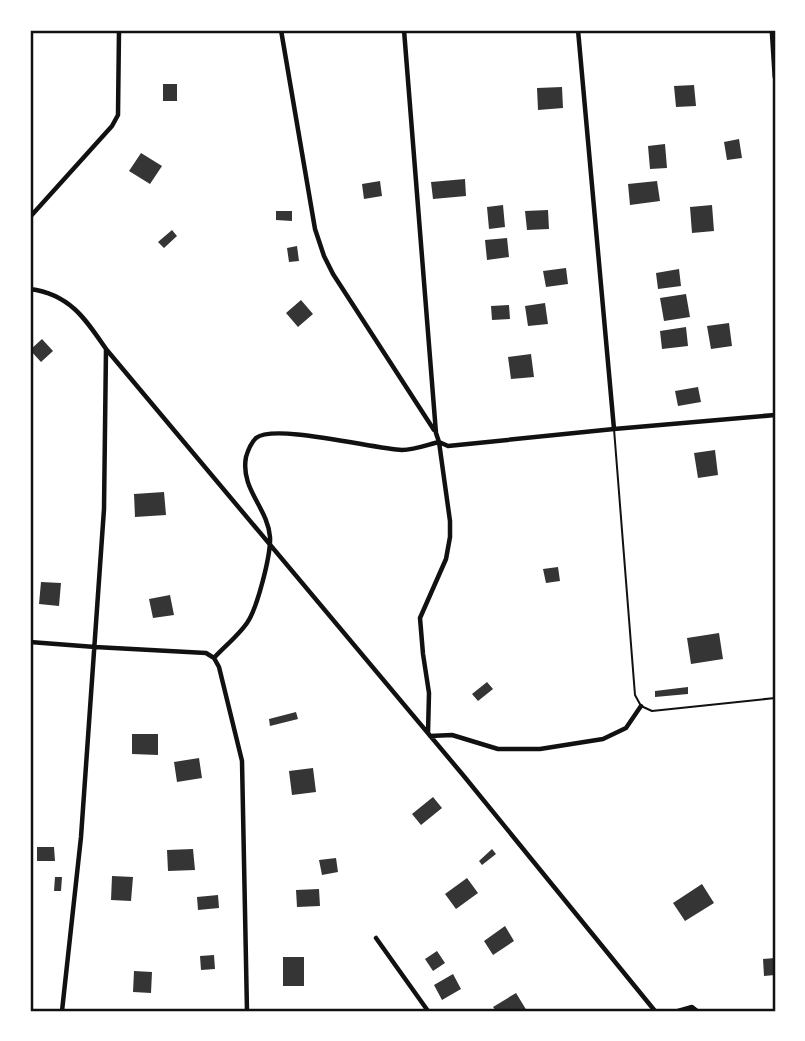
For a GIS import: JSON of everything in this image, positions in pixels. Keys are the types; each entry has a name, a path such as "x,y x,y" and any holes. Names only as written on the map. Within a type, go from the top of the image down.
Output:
{"street":[{"path":"30,218 112,126 118,115 119,30"},
{"path":"281,30 315,229 324,256 436,433"},
{"path":"404,30 436,433 450,521 446,559 420,618 429,693 429,734"},
{"path":"578,30 614,429"},
{"path":"772,30 775,77"},
{"path":"30,289 64,299 86,319 106,348 429,734 655,1011"},
{"path":"62,1011 82,837 95,647 104,509 106,348"},
{"path":"214,658 248,622 261,588 270,535 267,521 252,494 245,463 247,451 254,439 264,433 299,435 404,450 439,442 448,446 775,415"},
{"path":"30,642 206,653 214,658 219,667 242,761 247,1011"},
{"path":"429,734 452,735 498,749 540,749 603,739 626,728 641,706"},
{"path":"376,938 428,1011"},
{"path":"678,1011 692,1007 697,1011"}],"lane":[{"path":"614,429 635,695 641,706 652,711 775,698"}],"building":[{"path":"163,84 177,84 177,101 163,101"},
{"path":"694,85 696,106 676,107 674,86"},
{"path":"562,87 563,108 538,110 537,88"},
{"path":"739,139 742,158 727,160 724,142"},
{"path":"665,144 667,168 650,169 648,146"},
{"path":"141,153 162,166 150,184 129,171"},
{"path":"465,179 466,196 433,199 431,182"},
{"path":"380,181 382,196 364,199 362,184"},
{"path":"657,181 660,201 630,205 628,184"},
{"path":"503,205 505,227 489,229 487,207"},
{"path":"712,205 714,231 692,233 690,207"},
{"path":"548,210 549,229 527,230 525,211"},
{"path":"276,211 292,211 292,221 276,220"},
{"path":"172,230 177,236 164,248 158,242"},
{"path":"507,238 509,257 487,260 485,240"},
{"path":"297,246 299,261 289,262 287,248"},
{"path":"566,268 568,284 546,287 543,271"},
{"path":"679,269 681,286 658,289 656,273"},
{"path":"686,294 690,317 664,321 660,298"},
{"path":"301,300 313,314 298,327 286,313"},
{"path":"545,303 548,324 528,326 525,306"},
{"path":"509,305 510,319 492,320 491,306"},
{"path":"729,323 732,346 711,349 707,326"},
{"path":"686,327 688,346 662,349 660,331"},
{"path":"42,339 53,351 41,362 30,350"},
{"path":"531,354 534,377 511,379 508,357"},
{"path":"698,387 701,402 678,406 675,391"},
{"path":"715,450 718,475 698,478 694,453"},
{"path":"164,492 166,515 135,517 134,494"},
{"path":"558,567 560,581 546,583 543,569"},
{"path":"41,582 61,583 59,606 39,604"},
{"path":"170,595 174,615 153,618 149,599"},
{"path":"719,633 723,659 691,664 687,638"},
{"path":"487,682 493,689 478,701 472,694"},
{"path":"688,687 688,694 655,697 655,691"},
{"path":"296,712 298,719 270,726 269,719"},
{"path":"132,734 158,734 158,755 132,754"},
{"path":"199,758 202,778 177,782 174,762"},
{"path":"313,768 316,792 292,795 289,771"},
{"path":"433,797 442,808 421,825 412,814"},
{"path":"37,847 54,847 55,861 37,861"},
{"path":"193,849 195,870 168,871 167,850"},
{"path":"492,849 496,854 482,865 479,861"},
{"path":"336,858 338,872 322,875 319,860"},
{"path":"112,876 133,877 131,901 111,900"},
{"path":"55,877 62,877 61,891 54,891"},
{"path":"467,878 478,893 456,909 445,894"},
{"path":"702,884 714,903 685,921 673,903"},
{"path":"319,889 320,906 297,907 296,890"},
{"path":"218,895 219,908 198,910 197,897"},
{"path":"505,926 514,941 493,955 484,941"},
{"path":"437,951 445,963 433,971 425,959"},
{"path":"214,955 215,969 201,970 200,956"},
{"path":"283,957 304,957 304,986 283,986"},
{"path":"775,958 775,975 764,976 763,959"},
{"path":"134,971 152,972 151,993 133,992"},
{"path":"453,974 461,989 442,1000 434,985"},
{"path":"516,993 527,1011 496,1011 493,1007"}]}
